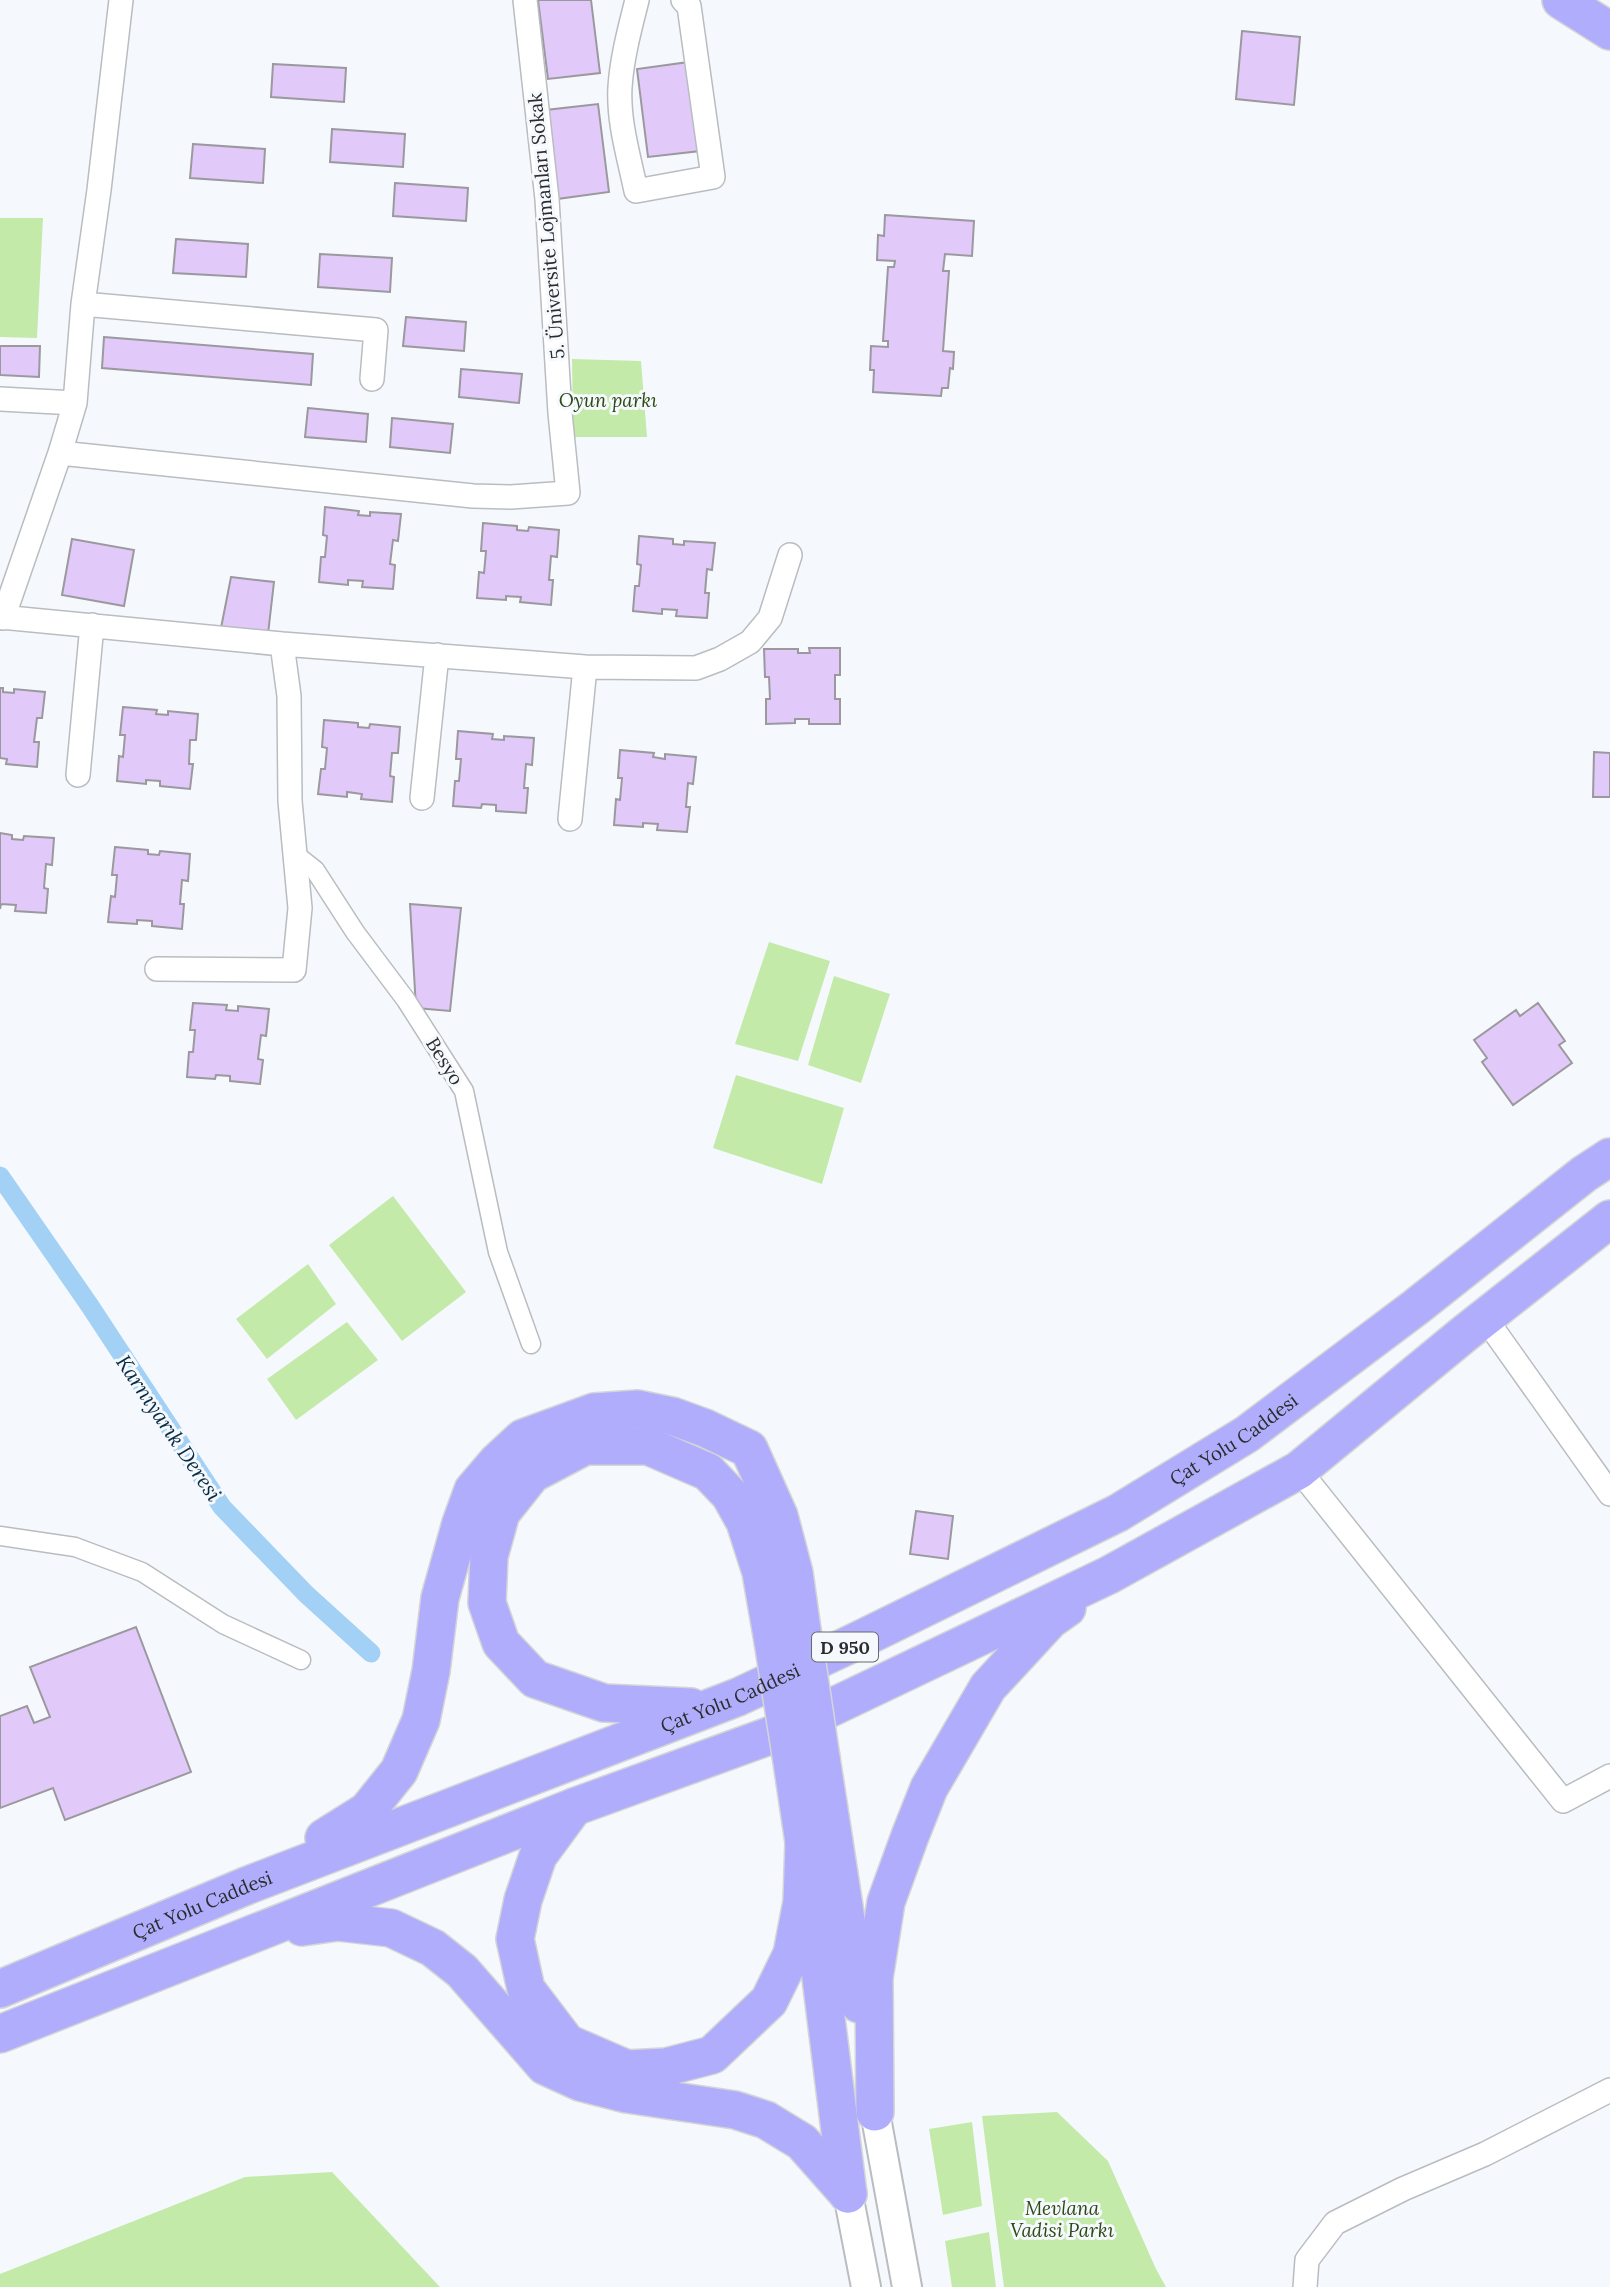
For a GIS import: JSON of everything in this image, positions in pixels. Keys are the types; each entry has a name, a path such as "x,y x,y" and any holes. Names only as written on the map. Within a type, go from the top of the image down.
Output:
{"highway":[{"path":"1561,0 1610,31"},
{"name":"Çat Yolu Caddesi","path":"0,1989 246,1886 706,1707 738,1697 1118,1513 1247,1434 1416,1307 1584,1174 1610,1157"},
{"name":"D 950","path":"0,2034 574,1807 780,1732 1110,1575 1298,1470 1610,1219"},
{"path":"246,1886 367,1811 398,1771 421,1720 431,1671 440,1598 461,1523 472,1490 497,1462 523,1438 594,1412 638,1409 705,1427 749,1449 779,1516 794,1573 788,1636 806,1757 875,2112"},
{"path":"706,1707 604,1703 536,1679 501,1643 487,1603 489,1556 501,1513 532,1475 585,1446 649,1446 708,1472 730,1495 745,1522 761,1572 788,1636"},
{"path":"875,2112 874,1978 884,1915 894,1880 929,1788 988,1687 1051,1620 1110,1575"},
{"path":"574,1807 538,1856 523,1900 516,1939 526,1989 567,2043 627,2069 666,2067 712,2055 769,2001 792,1954 802,1902 806,1757"},
{"path":"804,1842 848,2194"},
{"path":"260,1932 338,1922 391,1928 433,1948 462,1971 545,2066 580,2082 627,2094 735,2110 766,2120 802,2142 848,2194"}],"street":[{"path":"121,0 83,304 75,403 2,617 282,644 585,667 696,668 720,659 750,642 770,618 790,555"},
{"name":"5. Üniversite Lojmanları Sokak","path":"60,453 473,496 568,494 560,413 547,199 525,0"},
{"path":"637,0 626,42 620,88 622,125 636,191 713,177 689,6 683,0"},
{"path":"83,304 376,330 372,379"},
{"path":"0,399 75,403"},
{"path":"78,775 92,625"},
{"path":"157,970 294,970 300,908 290,801 289,696 282,644"},
{"path":"422,798 437,655"},
{"path":"569,819 585,667"},
{"name":"Besyo","path":"296,855 315,870 355,932 406,1000 464,1091 498,1252 531,1344"},
{"path":"1485,1318 1610,1494"},
{"path":"1298,1470 1563,1801 1610,1776"},
{"path":"0,1536 75,1547 142,1572 223,1624 301,1660"},
{"path":"1305,2287 1307,2260 1335,2223 1403,2189 1485,2154 1610,2090"},
{"path":"875,2112 907,2287"},
{"path":"848,2194 866,2287"}],"green space":[{"path":"0,218 43,218 37,338 0,337"},
{"name":"Oyun parkı","path":"572,359 641,361 647,437 573,437"},
{"path":"769,942 830,961 798,1061 735,1044"},
{"path":"834,976 890,994 861,1083 808,1065"},
{"path":"736,1075 844,1108 822,1184 713,1148"},
{"path":"393,1196 466,1292 402,1341 329,1245"},
{"path":"308,1264 336,1304 267,1359 236,1319"},
{"path":"347,1322 378,1360 296,1420 267,1379"},
{"name":"Mevlana Vadisi Parkı","path":"1057,2112 1108,2161 1166,2287 1004,2287 982,2116"},
{"path":"972,2122 982,2206 943,2215 929,2129"},
{"path":"332,2172 440,2287 0,2287 0,2274 245,2177"},
{"path":"989,2232 996,2287 952,2287 945,2241"}],"building":[{"path":"538,0 591,0 600,73 548,79"},
{"path":"1242,31 1300,37 1294,105 1236,99"},
{"path":"689,62 700,151 648,157 637,69"},
{"path":"273,64 346,68 344,102 271,97"},
{"path":"598,104 609,192 557,199 546,110"},
{"path":"332,129 405,134 403,167 330,162"},
{"path":"193,144 265,149 263,183 190,178"},
{"path":"395,183 468,188 466,221 393,216"},
{"path":"885,215 974,221 972,256 945,254 943,271 949,271 943,351 954,352 948,388 942,388 941,396 873,392 871,346 888,347 888,341 883,341 888,267 894,267 895,261 877,260 878,235 884,236"},
{"path":"176,239 248,244 246,277 173,273"},
{"path":"320,254 392,258 390,292 318,287"},
{"path":"406,317 466,322 464,351 403,346"},
{"path":"104,337 313,354 311,385 102,368"},
{"path":"0,346 40,346 39,377 0,375"},
{"path":"461,369 522,374 519,403 459,397"},
{"path":"308,408 368,414 366,442 305,437"},
{"path":"392,418 453,424 450,453 390,447"},
{"path":"325,507 359,511 358,515 370,516 370,512 401,514 398,541 393,540 390,564 395,565 393,589 362,587 363,581 348,580 348,585 319,582 321,557 325,557 327,536 323,535"},
{"path":"483,523 517,526 517,530 528,531 529,527 559,530 557,557 551,556 551,605 520,602 521,597 506,596 506,600 477,598 479,572 484,573 486,551 481,551"},
{"path":"639,536 673,539 673,544 684,545 684,541 715,543 712,570 707,569 707,618 676,616 677,610 662,609 662,614 633,611 635,586 639,586 641,565 637,564"},
{"path":"72,539 134,550 124,606 62,595"},
{"path":"231,577 274,582 268,634 221,628"},
{"path":"809,648 840,648 840,675 835,675 835,699 840,699 840,724 809,724 809,719 795,719 795,723 766,724 766,699 770,699 769,677 765,677 764,649 798,649 798,653 810,653"},
{"path":"0,688 3,688 3,692 14,693 14,689 45,692 42,718 37,718 34,742 39,742 37,767 6,764 7,759 0,758"},
{"path":"123,707 157,710 156,714 168,715 168,711 198,714 196,740 190,740 189,764 193,764 190,789 160,786 160,781 146,780 146,784 117,781 119,756 123,757 125,735 120,735"},
{"path":"324,720 358,723 358,727 369,728 370,724 400,727 398,753 392,753 392,802 361,799 362,794 347,792 347,797 318,794 327,748 322,747"},
{"path":"458,731 493,734 492,739 504,740 504,736 534,738 532,765 526,764 526,813 496,811 496,805 482,804 481,808 453,806 455,781 459,781 461,759 456,759"},
{"path":"620,750 654,753 653,757 665,759 665,754 696,757 693,784 688,783 686,807 690,807 687,832 657,830 658,824 643,823 643,827 614,825 616,799 620,800 622,778 618,778"},
{"path":"1594,752 1610,753 1610,797 1593,797"},
{"path":"0,833 12,835 12,839 23,840 24,836 54,838 52,865 46,864 46,913 15,911 16,905 1,904 0,909"},
{"path":"115,847 148,850 148,854 159,855 160,851 190,854 188,881 182,880 182,929 152,926 152,921 137,920 137,924 108,922 111,896 115,897 117,875 112,875"},
{"path":"410,904 461,908 450,1011 416,1008"},
{"path":"193,1003 227,1005 226,1010 238,1011 238,1006 269,1009 266,1036 261,1035 258,1059 263,1060 260,1084 230,1081 230,1076 216,1075 215,1079 187,1077 189,1052 193,1052 195,1030 190,1030"},
{"path":"1538,1003 1565,1041 1559,1045 1572,1063 1513,1105 1482,1062 1487,1058 1474,1040 1516,1010 1520,1016"},
{"path":"916,1511 953,1516 948,1559 910,1554"},
{"path":"136,1627 191,1772 65,1820 53,1788 0,1808 0,1716 27,1706 34,1723 50,1717 30,1667"}],"waterway":[{"name":"Karnıyarık Deresi","path":"0,1176 90,1306 222,1507 306,1594 371,1653"}]}
